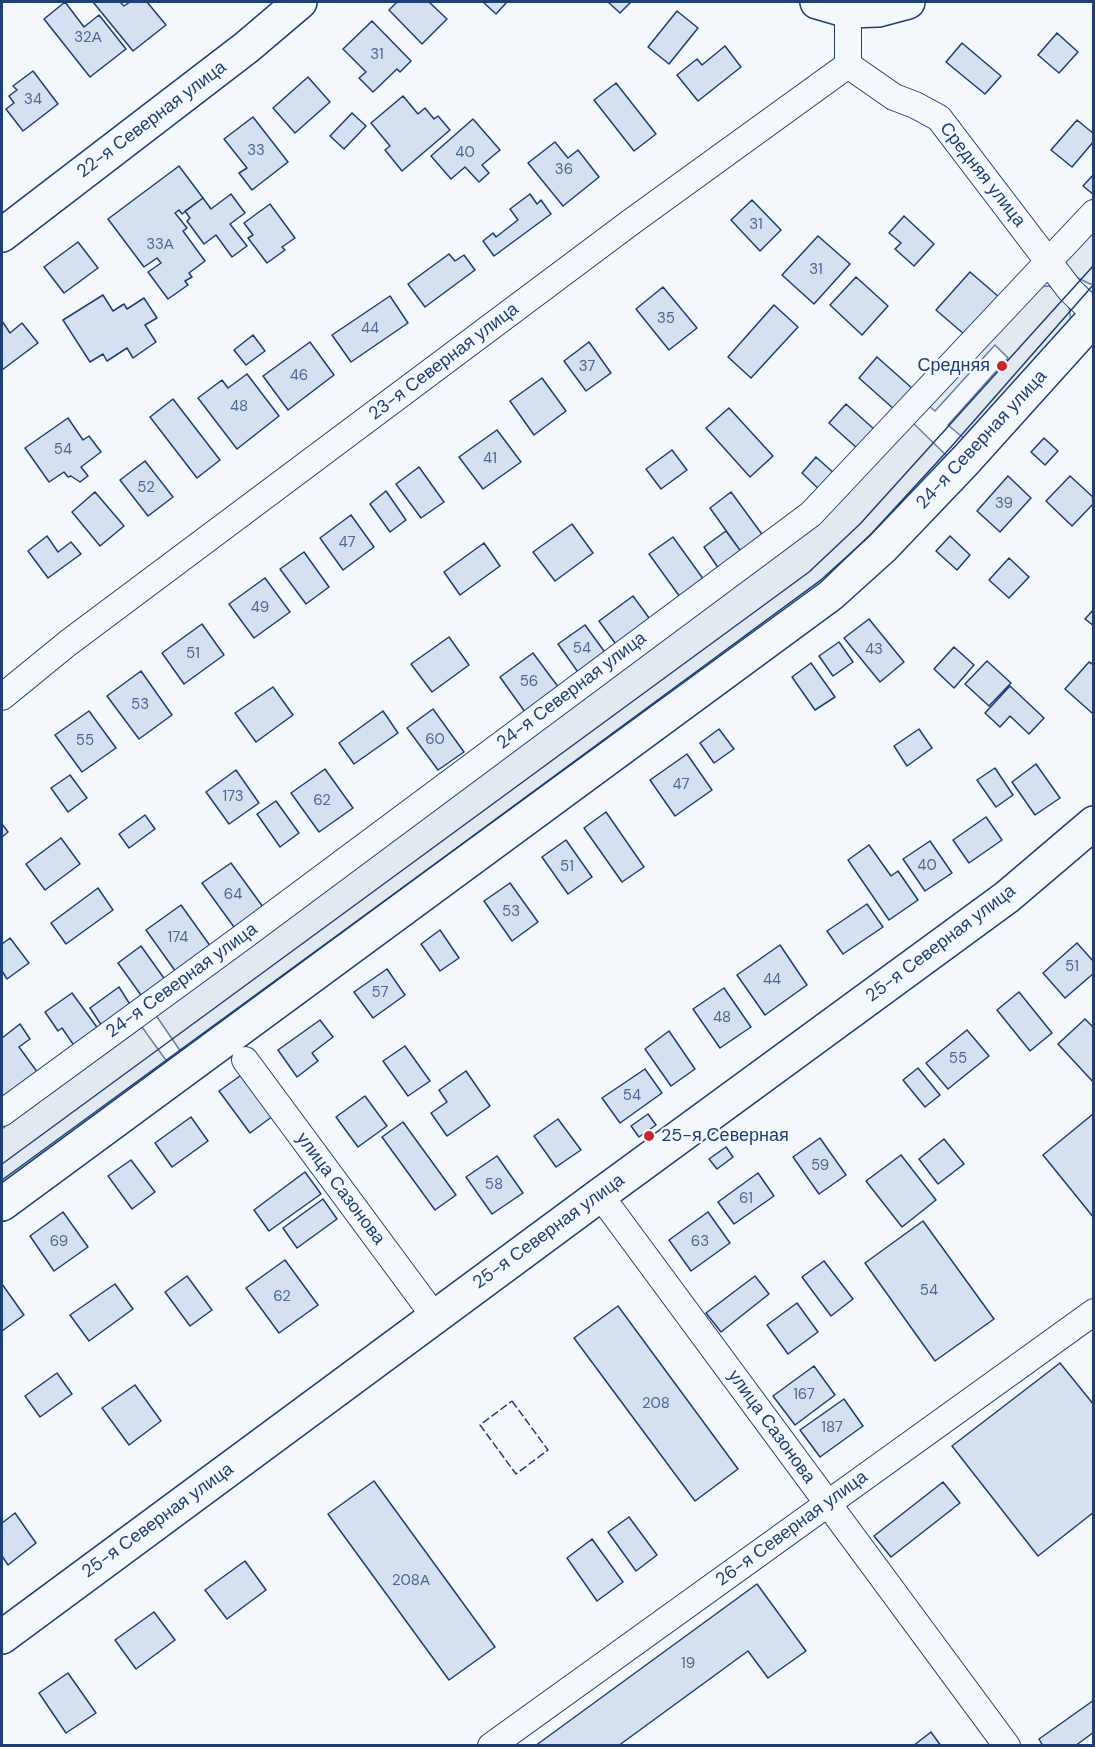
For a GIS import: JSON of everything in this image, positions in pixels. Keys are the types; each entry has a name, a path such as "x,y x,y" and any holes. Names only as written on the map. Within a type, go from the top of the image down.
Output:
{"main road":[{"name":"22-я Северная улица","path":"2,235 247,47 300,2"},
{"path":"833,6 878,10 908,2"},
{"name":"24-я Северная улица","path":"2,1204 831,594 882,548 966,460 1094,318"},
{"name":"25-я Северная улица","path":"2,1637 1007,897 1094,823"}],"street":[{"path":"833,6 848,65"},
{"name":"Средняя улица","path":"848,65 894,97 939,118 1070,290 1094,313"},
{"name":"23-я Северная улица","path":"2,697 68,643 631,222 848,65"},
{"name":"24-я Северная улица","path":"2,1113 811,514 1094,213"},
{"name":"улица Сазонова","path":"245,1060 435,1317"},
{"name":"улица Сазонова","path":"600,1195 1007,1746"},
{"name":"26-я Северная улица","path":"491,1746 1094,1312"}],"shaded area":[{"path":"1093,225 1093,284 1090,284 1070,274 1065,262 1067,253"},
{"path":"1049,286 1058,292 1069,307 1071,322 967,441 948,425 1008,358 995,345 935,411 925,403 1034,287"},
{"path":"910,420 949,458 887,522 835,569 793,603 181,1052 153,1011 332,879"},
{"path":"142,1027 173,1070 2,1193 2,1129"}],"building":[{"path":"65,2 84,27 99,15 126,49 90,77 44,19"},
{"path":"93,2 120,2 124,6 130,2 147,2 166,25 133,51"},
{"path":"397,2 429,2 447,19 422,44 389,10"},
{"path":"483,2 507,2 496,14"},
{"path":"608,2 631,2 620,13"},
{"path":"677,11 698,28 669,64 648,47"},
{"path":"372,21 411,61 400,72 397,69 373,92 359,78 366,72 343,49"},
{"path":"1057,33 1078,52 1059,73 1038,55"},
{"path":"962,43 1001,76 985,94 946,62"},
{"path":"725,46 741,67 698,101 677,75 697,59 702,65"},
{"path":"33,71 58,104 23,131 6,109 14,103 9,96 17,90 13,86"},
{"path":"308,77 330,102 295,133 273,108"},
{"path":"616,83 656,134 634,151 594,100"},
{"path":"403,96 418,114 425,108 434,119 438,116 450,130 402,171 385,150 390,146 371,123"},
{"path":"352,113 366,126 344,149 330,136"},
{"path":"253,117 288,162 252,190 239,173 247,168 224,139"},
{"path":"473,119 500,150 482,165 489,173 479,182 465,167 451,179 431,156"},
{"path":"1077,120 1094,134 1094,141 1072,167 1051,150"},
{"path":"555,142 568,158 578,150 599,177 563,206 528,163"},
{"path":"179,166 203,198 182,214 179,210 175,213 187,228 183,231 205,261 189,273 192,277 185,281 188,285 168,299 148,272 161,263 157,258 144,267 108,219"},
{"path":"1094,174 1094,195 1083,186"},
{"path":"231,194 245,213 230,224 247,246 232,257 216,235 204,244 187,221 190,218 185,211 203,198 211,209"},
{"path":"530,194 537,204 541,200 551,214 494,256 483,241 493,233 496,237 518,220 510,209"},
{"path":"752,200 781,230 760,251 731,220"},
{"path":"270,204 295,238 282,247 285,250 267,263 248,238 253,235 244,223"},
{"path":"904,216 934,244 914,266 895,249 901,243 889,233"},
{"path":"818,236 850,264 814,304 782,275"},
{"path":"78,242 98,268 64,293 44,267"},
{"path":"449,254 455,261 464,255 475,270 425,307 408,284"},
{"path":"970,272 999,297 965,335 936,310"},
{"path":"856,277 888,306 862,335 830,305"},
{"path":"663,287 697,328 669,350 636,309"},
{"path":"103,295 113,311 124,304 127,309 144,298 157,318 145,325 156,342 133,358 127,348 107,361 103,354 90,362 63,320"},
{"path":"390,296 408,323 351,362 332,335"},
{"path":"774,305 798,327 751,378 728,357"},
{"path":"2,321 10,333 22,323 38,343 2,370"},
{"path":"253,335 265,351 246,365 234,350"},
{"path":"310,342 334,375 288,410 263,376"},
{"path":"589,342 611,373 586,391 564,361"},
{"path":"877,357 913,389 895,410 859,378"},
{"path":"247,374 279,416 237,449 198,398 222,380 228,388"},
{"path":"542,378 566,411 534,435 510,401"},
{"path":"173,399 220,460 197,478 150,417"},
{"path":"846,404 875,430 858,449 829,423"},
{"path":"729,408 773,456 750,477 706,428"},
{"path":"68,418 83,440 89,436 101,452 81,467 88,476 80,482 71,476 68,477 64,472 49,482 25,448"},
{"path":"497,430 521,462 483,489 459,457"},
{"path":"1044,438 1058,451 1045,465 1031,452"},
{"path":"672,450 687,470 661,489 646,469"},
{"path":"816,457 836,475 822,492 802,473"},
{"path":"145,461 173,497 148,516 120,480"},
{"path":"419,467 444,502 421,518 396,484"},
{"path":"1008,476 1031,498 1000,532 977,511"},
{"path":"1070,476 1094,498 1094,503 1072,526 1046,501"},
{"path":"386,491 406,520 390,532 370,504"},
{"path":"95,492 124,526 100,546 72,512"},
{"path":"731,492 764,537 742,553 710,508"},
{"path":"351,515 374,547 343,570 320,538"},
{"path":"572,524 593,553 555,581 533,552"},
{"path":"726,531 742,553 719,569 704,547"},
{"path":"47,536 58,552 71,542 81,554 48,578 28,551"},
{"path":"950,536 970,555 957,570 936,551"},
{"path":"673,537 704,580 680,597 649,554"},
{"path":"484,543 500,566 460,595 444,572"},
{"path":"304,552 329,587 306,604 280,569"},
{"path":"1009,558 1029,577 1009,598 989,580"},
{"path":"265,578 290,612 254,638 229,604"},
{"path":"633,596 652,622 618,647 599,621"},
{"path":"1094,609 1094,626 1085,619"},
{"path":"869,619 904,662 880,682 844,638"},
{"path":"202,624 224,655 184,684 162,653"},
{"path":"585,625 607,655 580,675 558,644"},
{"path":"449,637 469,665 432,692 411,664"},
{"path":"839,642 853,662 833,676 819,656"},
{"path":"954,647 974,665 954,688 934,669"},
{"path":"533,653 559,688 525,712 500,677"},
{"path":"987,661 1011,683 989,706 965,684"},
{"path":"1089,662 1094,665 1094,711 1092,713 1065,689"},
{"path":"811,663 835,697 815,710 792,677"},
{"path":"141,671 172,715 139,739 107,696"},
{"path":"1010,686 1044,718 1029,734 1010,716 1000,727 985,713"},
{"path":"273,687 293,715 256,742 235,713"},
{"path":"433,709 464,752 438,770 407,728"},
{"path":"89,711 116,748 82,772 55,735"},
{"path":"383,711 398,733 354,764 339,743"},
{"path":"719,729 734,749 714,763 700,743"},
{"path":"919,729 932,748 907,766 894,746"},
{"path":"687,754 712,790 675,816 650,780"},
{"path":"1036,764 1060,798 1035,815 1012,782"},
{"path":"995,768 1013,795 996,807 977,780"},
{"path":"325,769 353,808 319,832 291,793"},
{"path":"236,770 259,803 229,824 206,792"},
{"path":"70,775 87,798 68,812 51,788"},
{"path":"276,801 299,833 280,847 257,814"},
{"path":"606,812 644,867 622,882 584,828"},
{"path":"145,815 155,829 129,848 119,834"},
{"path":"986,817 1002,840 969,863 953,840"},
{"path":"2,824 8,832 2,837"},
{"path":"61,838 80,864 45,890 26,864"},
{"path":"566,840 592,877 568,894 542,857"},
{"path":"930,841 952,873 925,891 903,859"},
{"path":"869,845 891,876 898,871 918,900 889,920 848,860"},
{"path":"231,863 263,907 234,927 202,883"},
{"path":"510,883 538,922 512,941 484,901"},
{"path":"98,888 113,910 66,944 51,923"},
{"path":"867,904 883,927 843,954 827,931"},
{"path":"181,905 211,947 176,972 146,930"},
{"path":"440,930 459,958 440,971 421,944"},
{"path":"10,938 29,963 7,979 2,971 2,944"},
{"path":"1077,943 1094,962 1094,973 1065,998 1043,973"},
{"path":"780,945 807,985 765,1015 737,975"},
{"path":"141,946 166,981 143,998 118,963"},
{"path":"387,969 405,995 373,1018 354,992"},
{"path":"119,987 131,1006 102,1026 90,1008"},
{"path":"724,988 751,1027 720,1048 693,1009"},
{"path":"1019,992 1052,1033 1030,1051 997,1010"},
{"path":"72,993 99,1030 75,1047 62,1028 58,1031 45,1012"},
{"path":"1085,1019 1094,1028 1094,1083 1058,1044"},
{"path":"320,1020 333,1037 312,1053 318,1061 297,1077 278,1050"},
{"path":"20,1024 30,1039 19,1047 38,1073 2,1099 2,1038"},
{"path":"967,1030 989,1056 948,1089 926,1063"},
{"path":"669,1031 695,1069 671,1086 645,1049"},
{"path":"405,1046 430,1081 408,1096 383,1061"},
{"path":"918,1068 940,1095 925,1107 903,1080"},
{"path":"645,1069 662,1093 620,1123 602,1098"},
{"path":"247,1071 277,1113 250,1133 219,1091"},
{"path":"466,1071 490,1106 447,1136 431,1113 447,1102 439,1090"},
{"path":"365,1096 387,1126 358,1147 336,1117"},
{"path":"648,1114 656,1125 639,1137 631,1126"},
{"path":"1094,1114 1094,1218 1043,1155"},
{"path":"191,1117 208,1141 172,1167 155,1143"},
{"path":"558,1119 581,1150 556,1167 534,1136"},
{"path":"403,1122 456,1195 435,1210 382,1137"},
{"path":"820,1138 846,1175 819,1194 793,1157"},
{"path":"944,1139 964,1164 938,1184 919,1159"},
{"path":"726,1147 733,1157 717,1169 709,1159"},
{"path":"901,1155 936,1200 902,1227 866,1181"},
{"path":"497,1156 523,1193 492,1214 466,1177"},
{"path":"131,1160 155,1192 132,1209 108,1176"},
{"path":"305,1172 321,1194 269,1231 254,1210"},
{"path":"758,1173 774,1196 734,1224 718,1202"},
{"path":"323,1199 337,1219 297,1248 283,1228"},
{"path":"63,1212 88,1247 54,1271 30,1236"},
{"path":"708,1212 730,1243 691,1271 669,1240"},
{"path":"923,1221 994,1319 935,1361 865,1263"},
{"path":"285,1260 318,1305 279,1333 246,1288"},
{"path":"824,1261 853,1299 831,1316 802,1277"},
{"path":"187,1276 212,1310 190,1326 165,1292"},
{"path":"755,1276 769,1294 721,1332 706,1313"},
{"path":"2,1284 24,1315 2,1331"},
{"path":"115,1284 133,1309 89,1341 70,1315"},
{"path":"797,1303 818,1332 788,1354 767,1325"},
{"path":"618,1306 738,1469 695,1501 574,1338"},
{"path":"1060,1363 1094,1405 1094,1512 1038,1556 952,1446"},
{"path":"814,1366 835,1395 795,1425 773,1396"},
{"path":"57,1373 72,1394 40,1417 25,1396"},
{"path":"135,1385 161,1421 129,1445 102,1408"},
{"path":"844,1399 863,1426 820,1457 800,1430"},
{"path":"374,1481 495,1647 449,1680 328,1514"},
{"path":"943,1482 960,1503 891,1557 874,1536"},
{"path":"15,1513 36,1543 8,1565 2,1556 2,1523"},
{"path":"629,1517 657,1555 636,1571 608,1532"},
{"path":"592,1539 623,1582 597,1601 567,1558"},
{"path":"245,1561 266,1590 227,1619 205,1590"},
{"path":"757,1584 806,1651 768,1678 748,1651 618,1746 535,1746"},
{"path":"154,1612 175,1640 136,1669 115,1640"},
{"path":"68,1673 96,1713 66,1733 39,1693"},
{"path":"1094,1700 1094,1732 1075,1746 1043,1746 1039,1739"},
{"path":"931,1732 941,1746 913,1746"}],"tram line":[{"path":"2,1164 809,572 860,524 1094,265"},
{"path":"2,1180 820,583 872,533 951,447 1094,284"}],"fence":[{"path":"512,1401 548,1450 516,1474 480,1425 512,1401"}],"place":[{"name":"Средняя","path":"1002,366"},
{"name":"25-я Северная","path":"649,1136"}]}
